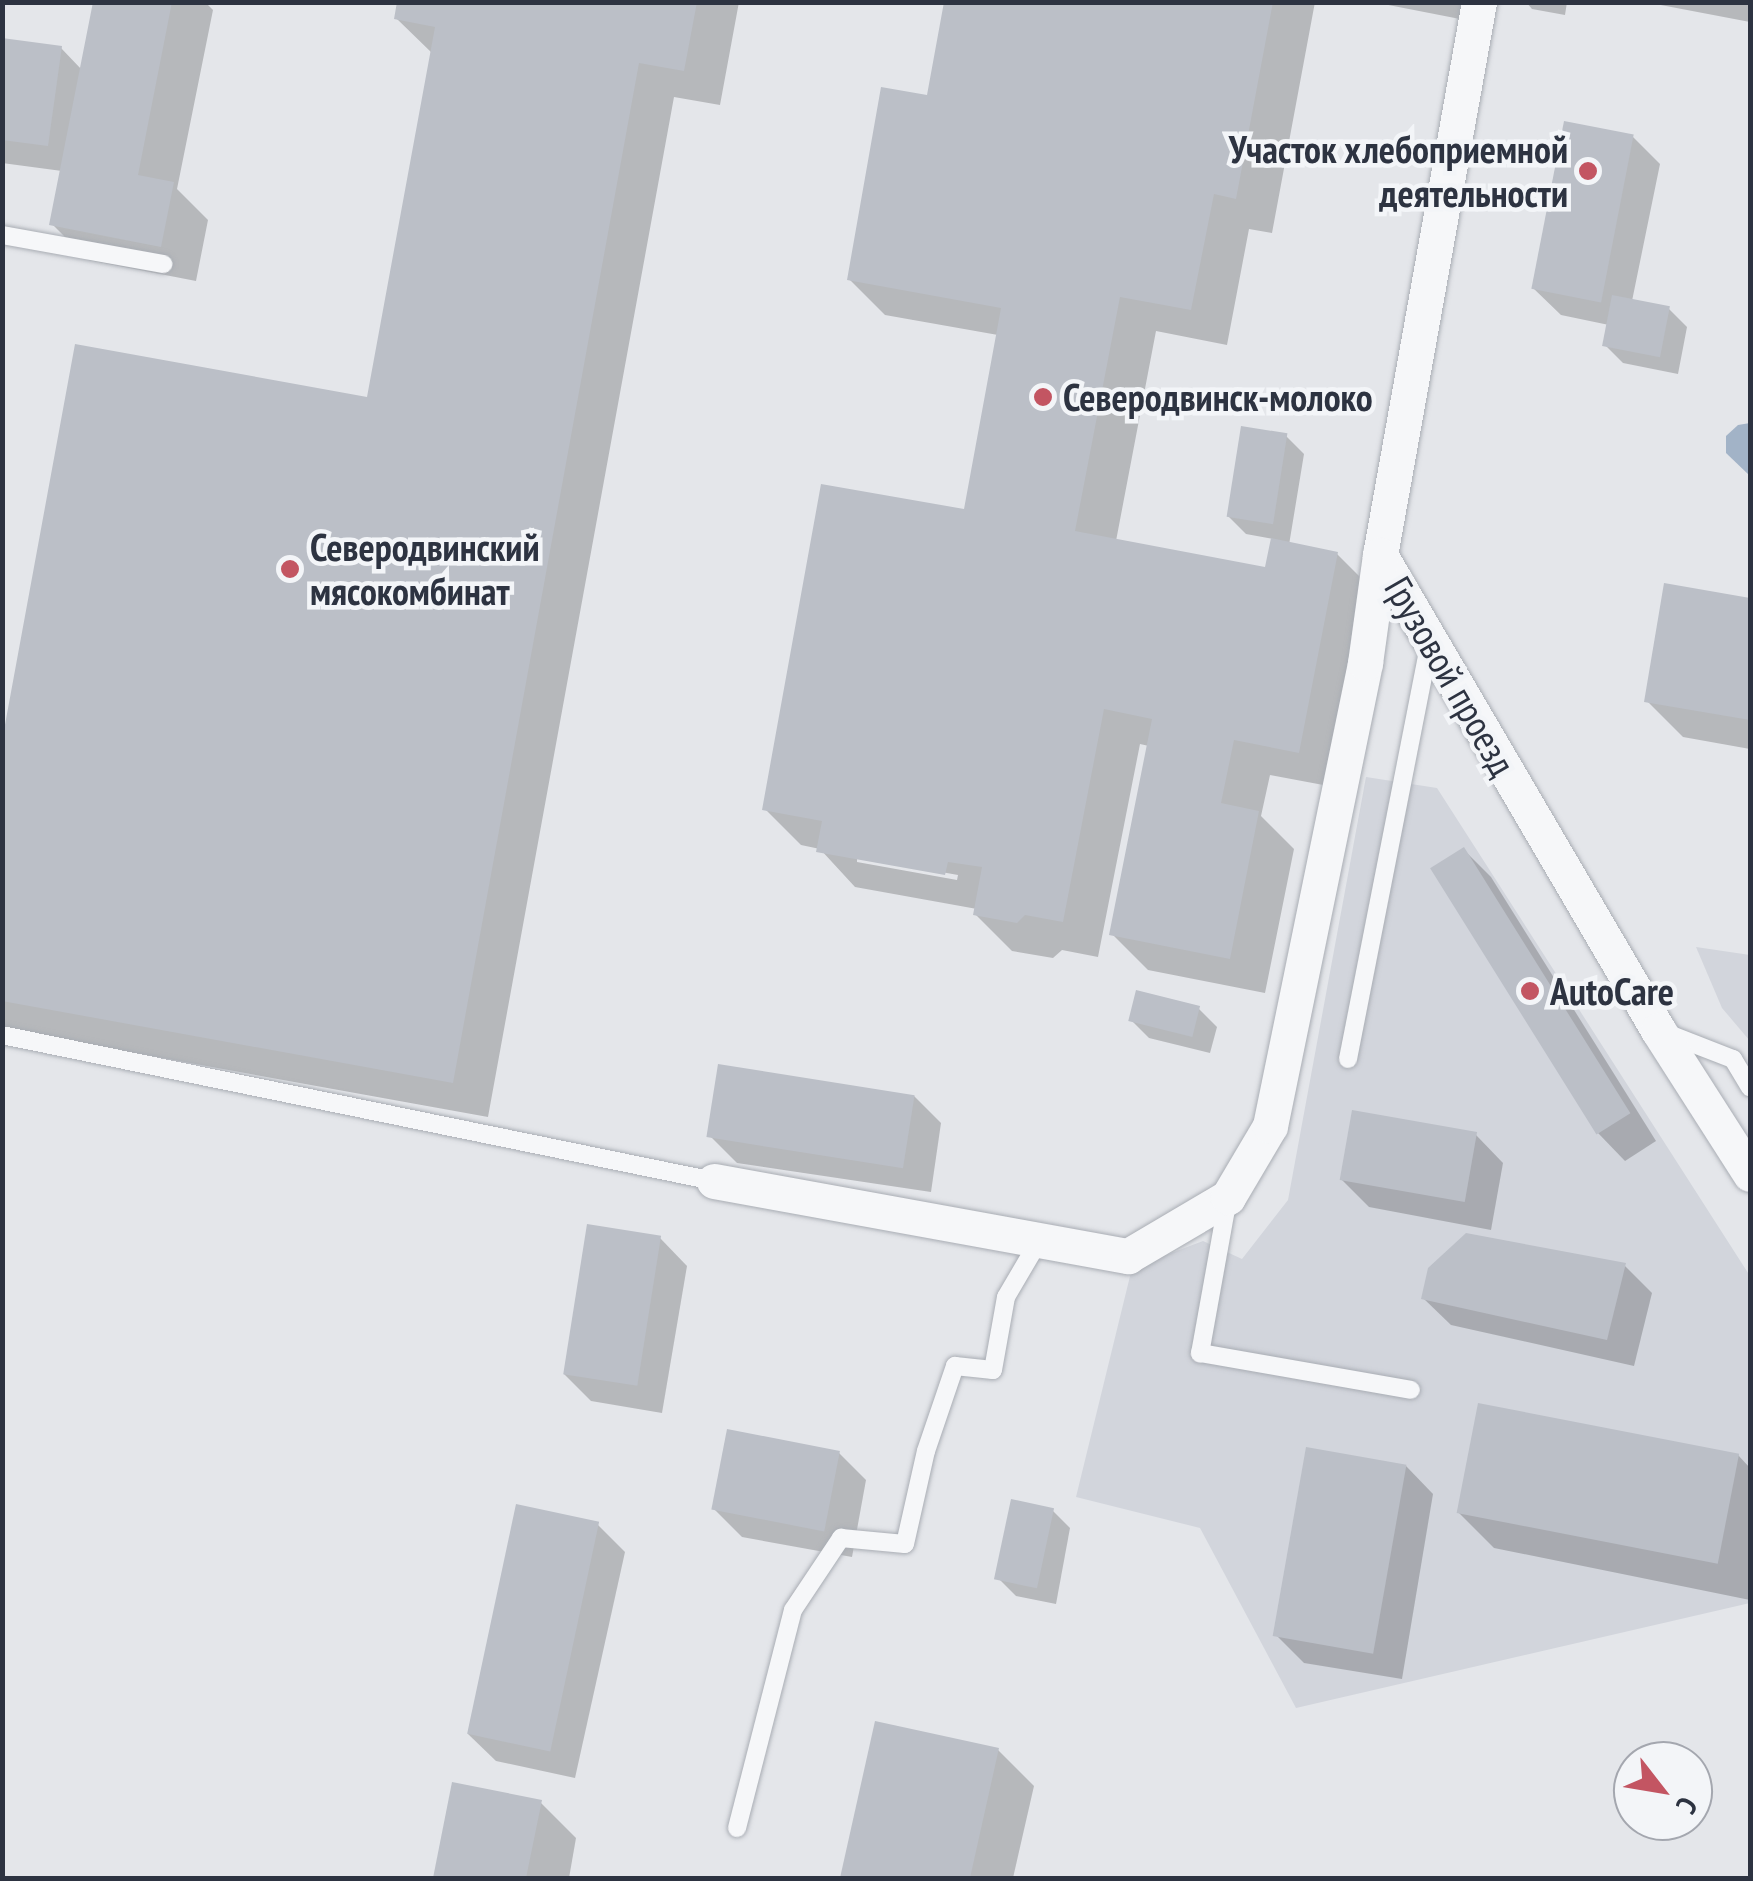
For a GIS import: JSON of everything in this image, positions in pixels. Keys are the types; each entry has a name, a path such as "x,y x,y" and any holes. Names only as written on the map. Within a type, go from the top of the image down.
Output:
{"street":[{"name":"Грузовой проезд","path":"1479,2 1380,555 1658,1030 1750,1174"},
{"path":"714,1181 1128,1256 1228,1198 1270,1126 1365,663 1380,555"}],"lane":[{"path":"2,235 163,264"},
{"path":"1348,1059 1430,641"},
{"path":"1658,1030 1732,1059 1750,1087"},
{"path":"2,1034 714,1181"},
{"path":"1228,1198 1200,1352 1412,1390"},
{"path":"736,1828 794,1610 841,1538 905,1544 926,1451 955,1366 994,1370 1006,1296 1040,1239"}],"shaded area":[{"path":"1366,777 1437,788 1750,1276 1750,1603 1296,1708 1200,1528 1076,1497 1132,1268 1203,1241 1242,1259 1288,1200"},
{"path":"1696,947 1750,955 1750,1041 1722,1008"}],"water":[{"path":"1750,423 1750,476 1726,453 1726,436 1738,425"}],"building":[{"path":"93,2 172,2 138,175 174,182 161,247 49,225"},
{"name":"Северодвинский мясокомбинат","path":"397,2 697,2 684,71 639,63 453,1083 2,1001 2,741 75,344 367,397 435,27 394,19"},
{"name":"Северодвинск-молоко","path":"944,2 1273,2 1236,199 1214,194 1191,310 1120,297 1075,531 1265,567 1271,538 1338,552 1299,753 1234,740 1221,803 1259,811 1230,959 1109,935 1152,719 1104,709 1063,922 1025,915 1017,923 973,915 982,867 948,862 945,875 816,852 822,821 762,810 821,484 964,509 1001,308 847,280 881,87 927,95"},
{"path":"2,38 62,46 48,146 2,140"},
{"path":"1564,121 1634,135 1601,302 1531,289"},
{"path":"1612,295 1670,306 1660,357 1602,346"},
{"path":"1241,426 1287,433 1273,524 1227,517"},
{"path":"1664,583 1750,598 1750,720 1644,702"},
{"name":"AutoCare","path":"1464,847 1630,1113 1596,1134 1430,868"},
{"path":"1136,990 1200,1006 1192,1037 1128,1021"},
{"path":"718,1064 915,1095 903,1168 706,1137"},
{"path":"1352,1110 1477,1132 1465,1202 1340,1180"},
{"path":"587,1224 661,1236 637,1386 563,1374"},
{"path":"1466,1233 1626,1263 1607,1340 1421,1299 1428,1268"},
{"path":"1478,1403 1739,1454 1718,1564 1457,1513"},
{"path":"727,1429 840,1451 824,1531 711,1509"},
{"path":"1306,1447 1406,1465 1373,1654 1273,1636"},
{"path":"1011,1499 1054,1508 1037,1588 994,1579"},
{"path":"516,1504 599,1522 550,1752 467,1734"},
{"path":"875,1721 999,1748 970,1878 840,1878"},
{"path":"452,1782 542,1800 526,1878 433,1878"}],"place":[{"name":"Участок хлебоприемной деятельности","path":"1588,171"},
{"name":"Северодвинск-молоко","path":"1043,397"},
{"name":"Северодвинский мясокомбинат","path":"290,569"},
{"name":"AutoCare","path":"1530,991"}]}
